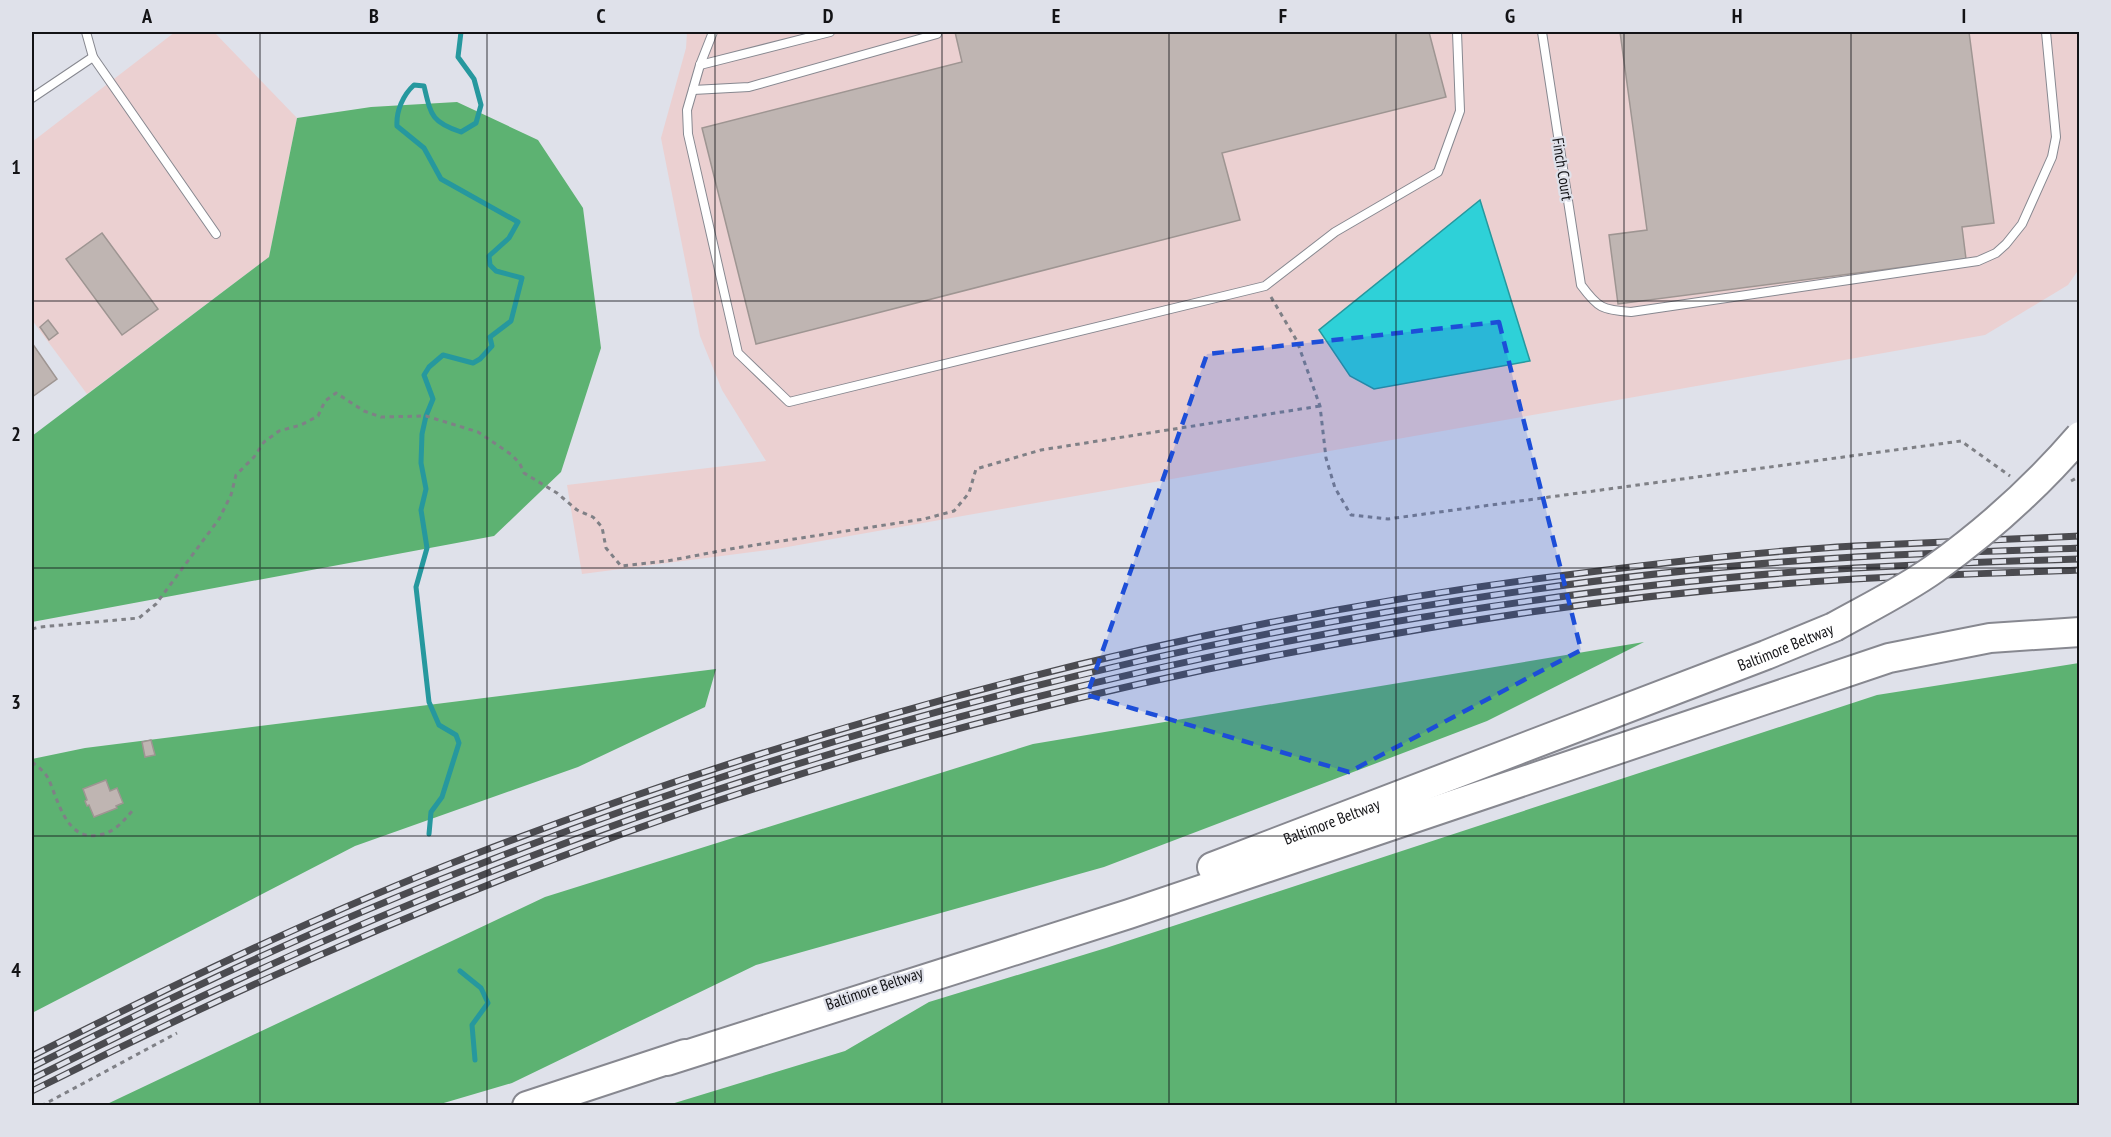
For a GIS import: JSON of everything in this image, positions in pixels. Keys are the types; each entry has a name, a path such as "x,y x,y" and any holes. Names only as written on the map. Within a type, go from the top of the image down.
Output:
{"highway":[{"name":"Baltimore Beltway","path":"527,1106 667,1060 1125,900 1834,627 1914,582 1961,548 2015,503 2059,460 2079,436"},
{"path":"667,1060 1140,910 1889,658 1990,638 2079,632"}],"lane":[{"path":"86,32 93,57 216,234"},
{"path":"713,32 700,64 687,110 688,134 738,353 789,402 1265,286 1335,232 1438,172 1460,111 1457,32"},
{"path":"700,64 830,32"},
{"path":"693,90 749,87 937,34 937,32"},
{"name":"Finch Court","path":"1542,32 1581,285 1594,303 1609,310 1631,312 1977,261 1996,253 2022,224 2052,157 2056,137 2046,32"},
{"path":"32,98 93,57"}],"path":[{"path":"1265,286 1297,341 1320,406 1326,458 1335,488 1351,514 1388,519 1961,441 2011,476"},
{"path":"32,629 139,618 156,604 219,519 231,495 236,475 254,457 264,442 279,431 301,425 318,416 325,401 336,393 364,411 381,417 426,416 478,432 512,455 524,473 557,493 577,510 593,517 602,527 606,549 621,566 667,561 924,519 954,511 969,493 976,469 1041,450 1320,406"},
{"path":"2065,484 2079,476"},
{"path":"32,762 43,771 63,813 78,831 92,836 108,833 135,808"},
{"path":"41,1106 177,1033"}],"highlighted area":[{"path":"1499,322 1581,650 1349,772 1087,695 1207,354"}],"shaded area":[{"path":"175,32 214,32 297,118 269,257 87,394 32,320 32,142"},
{"path":"687,32 2079,32 2079,269 2068,285 1985,335 776,549 582,574 567,485 766,461 722,390 700,336 661,138 686,48"}],"green space":[{"path":"457,102 538,140 583,208 601,348 561,472 494,536 32,622 32,436 269,257 297,118 371,107"},
{"path":"1644,642 1487,721 1104,867 756,965 512,1083 437,1105 105,1105 545,897 1033,744"},
{"path":"2079,663 2079,1105 668,1105 845,1051 929,1002 1106,948 1877,695"},
{"path":"716,669 705,707 578,767 355,846 32,1013 32,759 85,748"}],"water":[{"path":"1480,200 1530,361 1374,389 1350,376 1319,330"}],"building":[{"path":"955,32 1429,32 1446,97 1222,153 1240,220 756,344 702,128 962,62"},
{"path":"1620,32 1969,32 1994,223 1962,227 1966,259 1618,304 1609,235 1647,230"},
{"path":"102,233 158,309 122,335 66,259"},
{"path":"48,320 58,333 49,340 40,327"},
{"path":"32,343 57,379 32,397"},
{"path":"151,740 155,755 145,757 142,742"},
{"path":"106,780 110,791 117,788 123,803 116,806 117,808 94,817 85,801 87,800 83,789"}],"waterway":[{"path":"429,834 431,812 442,797 459,743 456,735 439,725 429,702 416,587 427,548 421,510 426,489 421,463 422,434 433,399 424,375 429,367 443,355 473,363 480,359 492,346 490,337 511,321 522,278 496,271 490,265 489,256 509,238 518,222 441,179 424,148 397,126 401,104 414,85 424,86 431,111 444,125 461,132 476,123 481,105 474,79 458,57 461,32"},
{"path":"460,971 481,988 488,1003 472,1025 475,1060"}],"railway":[{"path":"32,1056 248,951 414,878 470,856 599,808 730,764 861,723 994,686 1128,653 1263,624 1399,599 1535,579 1775,552 1855,546 2080,536"},
{"path":"32,1067 248,962 358,913 470,868 581,826 807,750 922,716 1037,686 1270,633 1387,612 1561,586 1796,561 2080,548"},
{"path":"32,1079 194,1000 304,950 470,880 581,837 807,761 1037,697 1153,669 1270,645 1387,623 1561,597 1796,572 2080,559"},
{"path":"32,1091 313,958 527,870 696,808 793,776 989,720 1287,653 1444,625 1561,608 1797,583 2080,570"}]}
